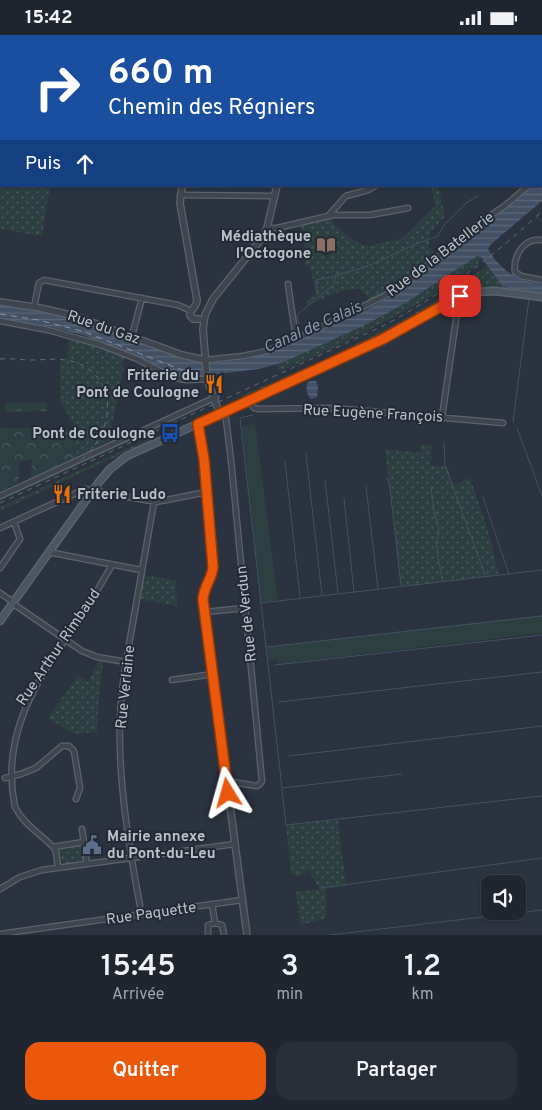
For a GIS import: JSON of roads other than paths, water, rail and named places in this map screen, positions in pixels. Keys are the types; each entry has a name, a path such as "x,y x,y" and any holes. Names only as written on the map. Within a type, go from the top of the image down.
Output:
{"main road":[{"path":"0,621 93,490 108,472 125,458 383,339 458,297 477,292 495,291 542,297"},
{"path":"176,433 189,425 222,412"}],"street":[{"path":"182,187 180,203 197,299 190,314 192,318 200,317 261,241 267,228 276,187"},
{"path":"328,216 346,196 374,187"},
{"name":"Rue de la Batellerie","path":"205,361 255,354 296,339 354,312 401,287 470,230 527,187"},
{"path":"180,195 274,197"},
{"path":"267,228 277,228 328,216 370,215 408,208"},
{"path":"542,240 534,239 520,249 516,255 515,268 516,273 521,276 542,280"},
{"path":"34,307 39,283 44,279 200,310 207,378 222,412"},
{"path":"288,284 296,339"},
{"path":"442,417 458,297"},
{"path":"132,336 142,298"},
{"name":"Rue du Gaz","path":"0,302 34,307 84,319 182,355 205,361"},
{"path":"203,329 205,315 211,302"},
{"path":"0,321 48,330 102,345 137,359 169,376 184,380 207,378"},
{"path":"0,495 214,397"},
{"name":"Rue Eugène François","path":"248,400 254,408 258,409 334,408 503,423"},
{"name":"Rue de Verdun","path":"222,412 245,608 262,782 257,786 226,781"},
{"path":"198,424 207,493 213,569 204,593 205,612 247,935"},
{"path":"0,528 83,490 93,490 154,502 207,493"},
{"name":"Rue Verlaine","path":"140,906 131,858 125,805 120,735 121,699 141,570 154,502"},
{"path":"0,568 20,539 14,522"},
{"path":"48,552 141,570"},
{"name":"Rue Arthur Rimbaud","path":"28,691 65,641 112,565"},
{"path":"0,593 65,641 91,655 126,662"},
{"path":"205,612 245,608"},
{"path":"172,679 212,675"},
{"path":"4,778 34,769 44,763 62,746 69,746 74,751 80,788 76,799"},
{"path":"3,771 10,797 21,817 34,832 53,847 56,852 58,868"},
{"path":"82,829 87,864"},
{"path":"53,847 84,842"},
{"path":"0,889 27,875 58,868 235,844"},
{"name":"Rue Paquette","path":"0,934 242,900"},
{"path":"212,904 214,923"},
{"path":"208,935 208,925 214,923 222,925 224,935"}],"water":[{"path":"532,187 542,187 542,201 490,245 488,249 498,263 512,275 522,280 542,284 542,294 503,287 481,257 477,256 404,304 365,325 284,362 259,369 210,375 209,371 203,372 202,376 187,377 172,374 128,352 83,335 46,326 0,319 0,305 68,317 90,323 159,350 201,363 203,366 209,366 210,363 247,359 273,352 354,316 398,293"},
{"path":"311,381 316,381 318,387 317,397 311,399 308,396 307,384"}],"waterway":[{"path":"334,276 368,266 438,236 444,225 465,204 477,196"},
{"name":"Canal de Calais","path":"301,334 297,315 334,284 336,276"},
{"path":"317,292 316,280 330,277"},
{"path":"513,422 529,299"},
{"path":"253,415 240,418 261,603 542,570"},
{"path":"517,428 542,496"},
{"path":"444,443 445,465 485,575"},
{"path":"306,454 322,595"},
{"path":"285,462 300,597"},
{"path":"386,478 388,479 390,489 401,585"},
{"path":"325,480 338,593"},
{"path":"366,486 378,589"},
{"path":"431,487 439,531 436,543 442,580"},
{"path":"483,497 509,574"},
{"path":"344,498 354,592"},
{"path":"261,603 282,788 402,774"},
{"path":"267,647 542,616"},
{"path":"275,665 542,635"},
{"path":"279,702 542,672"},
{"path":"289,756 542,726"},
{"path":"282,789 286,825 542,796"},
{"path":"321,888 542,858"},
{"path":"240,905 244,935"},
{"path":"330,935 542,910"}],"railway":[{"path":"0,503 385,325 427,300 487,259 542,211"},
{"path":"0,359 60,359 71,361 92,371 101,383 106,396 105,426 89,453 77,463"}],"place":[{"name":"Médiathèque l'Octogone","path":"326,245"},
{"name":"Friterie du Pont de Coulogne","path":"214,384"},
{"name":"Pont de Coulogne","path":"170,433"},
{"name":"Friterie Ludo","path":"62,494"},
{"name":"Mairie annexe du Pont-du-Leu","path":"92,845"}]}
